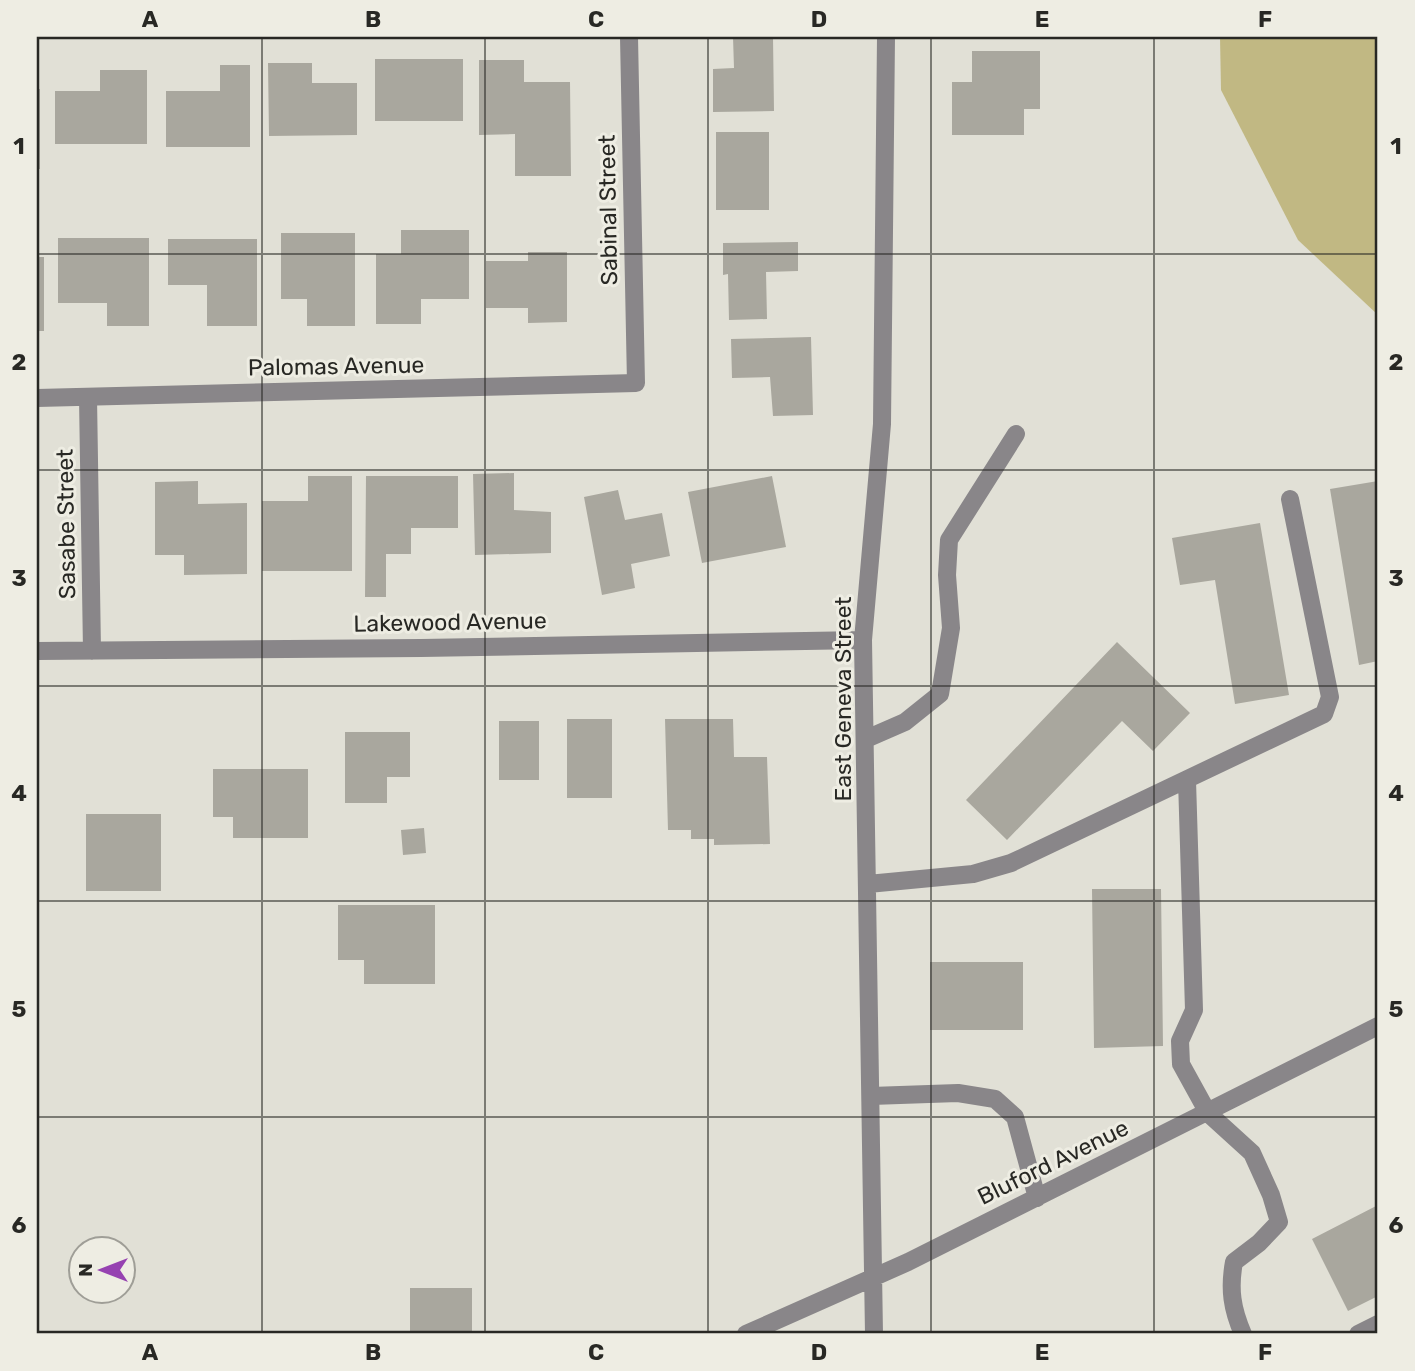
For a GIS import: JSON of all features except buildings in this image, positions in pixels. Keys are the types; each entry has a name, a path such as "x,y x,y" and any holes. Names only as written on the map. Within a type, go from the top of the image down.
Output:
{"street":[{"name":"Sabinal Street","path":"629,37 636,383"},
{"name":"East Geneva Street","path":"874,1334 863,639 882,424 886,37"},
{"name":"Palomas Avenue","path":"37,398 636,383"},
{"name":"Sasabe Street","path":"88,397 92,651"},
{"path":"866,739 905,722 940,694 951,628 947,575 949,540 1016,434"},
{"path":"868,884 973,874 1011,863 1324,715 1330,697 1290,499"},
{"name":"Lakewood Avenue","path":"37,651 863,639"},
{"path":"1186,780 1194,1010 1180,1041 1181,1064 1208,1113 1252,1153 1271,1195 1279,1222 1259,1243 1234,1262 1230,1284 1234,1313 1243,1334"},
{"name":"Bluford Avenue","path":"746,1334 873,1279 1378,1026"},
{"path":"871,1096 958,1093 995,1099 1015,1117 1037,1198"},
{"path":"1359,1334 1378,1324"}],"shaded area":[{"path":"1220,37 1378,37 1378,315 1298,240 1221,90"}]}
